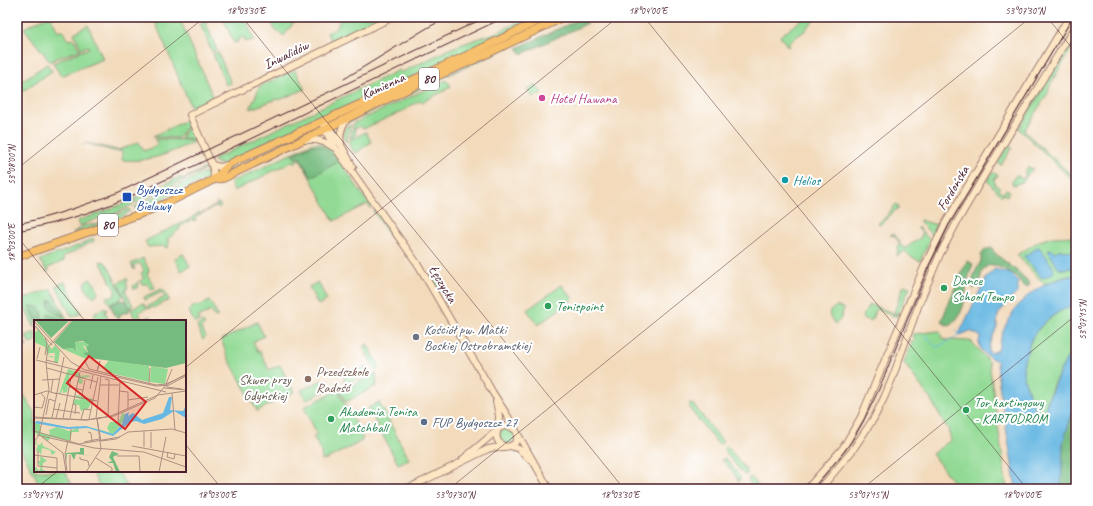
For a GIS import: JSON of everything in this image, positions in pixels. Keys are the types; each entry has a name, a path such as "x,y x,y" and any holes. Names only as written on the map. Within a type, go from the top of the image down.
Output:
{"main road":[{"name":"Kamienna","path":"17,257 137,215 213,180 224,178 546,17"},
{"name":"Kamienna","path":"213,180 231,163 348,117 564,17"}],"street":[{"name":"Inwalidów","path":"212,166 190,115 393,17"},
{"name":"Fordońska","path":"807,489 832,461 849,438 861,418 935,242 1069,17"},
{"name":"Fordońska","path":"820,489 859,443 874,418 888,389 919,304 940,254 985,174 1076,25"},
{"path":"299,141 316,140 338,147 341,130 348,117"},
{"name":"Łęczycka","path":"326,126 367,191 419,266 549,489"},
{"path":"213,180 214,172 212,166 220,167 231,163"},
{"name":"Łęczycka","path":"493,393 499,412 497,431"},
{"path":"408,489 492,448 507,446 515,442 517,438 516,432 510,426 503,426 457,464"},
{"path":"497,431 497,441 507,446"},
{"name":"Łęczycka","path":"507,446 521,451 538,470"}],"green space":[{"path":"46,17 51,17 58,32 62,30 68,40 74,39 80,50 50,62 24,28"},
{"path":"153,17 179,17 213,97 191,107"},
{"path":"223,17 245,17 254,40 246,42 243,37 237,40 238,42 234,43"},
{"path":"269,17 287,17 294,22 284,36 275,30"},
{"path":"340,17 387,17 333,43 327,33 336,27 339,23"},
{"path":"528,17 537,17 531,22 463,55 402,81 222,165 214,162 214,159 399,70 402,72 454,47 500,31"},
{"path":"805,17 819,17 808,26 806,30 788,43 790,46 788,47 780,36"},
{"path":"582,18 588,23 522,54 517,48"},
{"path":"205,21 217,50 212,52 200,23"},
{"path":"88,25 103,59 61,76 53,63 89,48 88,46 81,49 74,33"},
{"path":"1076,33 1076,41 1050,85 1048,93 1024,131 1067,171 1071,174 1076,174 1075,179 1070,177 1019,129"},
{"path":"1069,40 1071,40 1017,129 1018,125"},
{"path":"511,46 345,124 348,120"},
{"path":"218,52 231,83 226,85 213,54"},
{"path":"47,64 52,71 17,95 17,84"},
{"path":"295,70 305,89 279,100 277,99 250,109 260,86"},
{"path":"446,80 451,86 446,90 363,129 361,126 354,129 356,133 350,138 354,123"},
{"path":"535,84 542,93 533,97 527,90"},
{"path":"185,121 189,123 178,138 153,136"},
{"path":"190,124 196,139 181,138 181,137"},
{"path":"351,125 346,142 344,130"},
{"path":"316,127 322,128 296,138 236,167 225,174 224,172"},
{"path":"366,132 371,142 355,154 349,143 350,140"},
{"path":"155,139 197,140 161,156 142,160 122,160 122,151 113,151 86,143 117,150 139,142 144,151 158,145"},
{"path":"316,143 322,144 326,147 327,145 331,148 372,206 371,209 368,204 334,221 301,161 296,158 297,161 295,163 293,161 234,191 231,181 243,177 311,144"},
{"path":"312,145 327,150 338,162 311,177 300,158 293,154"},
{"path":"1008,145 1012,148 1001,165 998,163"},
{"path":"1028,167 1033,169 1023,182 1014,185 1012,184 1012,181 1016,175 1023,179 1026,174 1024,173"},
{"path":"206,168 136,203 134,199 180,177 180,179 185,178"},
{"path":"206,172 207,174 211,173 208,178 143,208 135,209 134,207"},
{"path":"992,173 998,175 994,178 995,186 1000,188 999,190 1003,194 1006,189 1010,191 1007,196 1004,194 1002,196 987,181"},
{"path":"133,200 134,204 112,215 99,218 79,226 77,221"},
{"path":"216,203 220,204 219,208 217,206 195,217 196,220 194,221 193,219 179,227 180,229 167,239 169,240 168,248 162,246 148,247 145,241 192,218 199,212 200,214 217,205"},
{"path":"896,204 899,207 880,225 878,223 885,218"},
{"path":"129,209 131,211 117,219 73,233 83,226 97,224"},
{"path":"373,211 376,211 385,224 391,238"},
{"path":"920,220 937,225 932,235 920,222"},
{"path":"918,227 930,240 920,261 911,257 905,251 897,256 898,245 900,243 902,247 906,248 921,237 922,233"},
{"path":"1076,236 1076,252 1059,250 1059,269 1076,268 1076,275 1067,276 1044,284 1017,255 1039,241 1052,237","holes":["1039,247 1053,267 1024,256"]},
{"path":"93,238 94,241 63,257 64,261 48,268 49,271 47,272 40,260 80,245"},
{"path":"992,248 994,252 1019,273 1030,285 1027,287 1023,286 1018,278 1013,274 991,265 985,268 981,274 978,286 974,289 972,284 974,274 981,261 981,255 987,249"},
{"path":"183,254 190,266 181,271 175,259"},
{"path":"143,258 149,270 147,274 155,288 151,290 147,284 142,284 140,281 144,279 141,273 144,271 140,263 133,266 135,269 134,270 131,264"},
{"path":"100,261 107,264 123,295 120,300 110,304 106,298 107,296 108,295 110,298 115,295 114,293 116,292"},
{"path":"967,261 973,264 968,278 963,305 959,316 949,326 941,322"},
{"path":"433,274 439,275 443,279 444,285 442,291 440,292 436,291 430,281 430,276"},
{"path":"127,278 128,281 126,282 128,288 125,290 133,306 130,308 118,283"},
{"path":"90,279 97,289 98,293 95,296 89,294 84,285 86,281"},
{"path":"140,281 137,288 134,289 133,286"},
{"path":"65,282 81,313 72,317 56,286"},
{"path":"318,282 327,300 318,305 309,287"},
{"name":"Tenispoint","path":"562,285 573,299 538,325 527,310"},
{"path":"904,285 910,287 898,314 894,312"},
{"path":"51,289 67,320 34,320 34,326 20,300"},
{"path":"161,289 164,290 169,300 148,309 148,306 165,297 162,292 145,300 144,297"},
{"path":"50,300 52,300 64,317 53,311 48,305"},
{"path":"120,300 126,301 130,309 127,314 126,312 119,315 120,318 117,319 110,305"},
{"path":"210,301 218,316 215,317 211,311 198,317 200,321 195,323 189,312 190,309 196,305 199,306"},
{"path":"143,303 147,308 139,312 142,320 136,320 131,309"},
{"path":"869,304 898,315 897,317 876,309 871,321 862,318"},
{"path":"1076,304 1076,344 1053,385 1042,417 1039,418 1027,388 1024,376 1023,365 1026,354 1032,338 1045,322 1057,313"},
{"path":"30,306 38,307 42,311 43,320 36,320 30,309"},
{"path":"837,306 844,309 840,320 835,324 829,315 829,312"},
{"path":"106,308 107,310 105,312 109,320 94,320 95,312"},
{"path":"48,315 53,315 60,320 46,320"},
{"path":"150,316 151,318 146,320 142,320"},
{"path":"203,322 205,325 201,327 206,337 203,340 197,326"},
{"name":"Skwer przy Gdyńskiej","path":"257,322 264,336 253,342 258,352 260,351 269,370 280,365 294,392 257,411 225,352 226,351 221,340"},
{"name":"Tor kartingowy - KARTODROM","path":"940,331 942,338 946,340 971,341 989,362 1007,489 958,489 932,454 951,440 948,429 931,400 904,363 912,342 915,340 912,334"},
{"path":"34,332 34,342 30,344 26,336"},
{"path":"19,334 27,346 17,350 17,335"},
{"path":"367,344 380,367 376,371 363,347"},
{"path":"366,366 369,372 346,384 343,378"},
{"path":"376,373 376,386 346,402 340,391"},
{"path":"322,380 327,390 306,400 301,390"},
{"path":"20,388 34,412 34,472 66,472 74,489 42,489 17,442 17,390"},
{"name":"Akademia Tenisa Matchball","path":"338,390 363,439 361,440 362,441 322,461 321,451 313,436 317,434 304,407"},
{"path":"379,402 409,459 398,464 368,408"},
{"path":"690,403 692,403 723,442 718,444 689,408"},
{"path":"1076,407 1076,426 1073,428 1072,433 1076,461 1076,489 1061,489 1063,443"},
{"path":"507,428 514,433 515,436 510,443 507,444 500,439 499,436 504,429"},
{"path":"726,446 747,471 747,474 743,474 725,452 726,451 724,448"},
{"path":"724,458 741,478 739,481 737,481 738,479 723,460 721,461"},
{"path":"450,461 445,467 402,489 396,489"},
{"path":"92,472 119,472 128,489 100,489"},
{"path":"750,477 761,489 755,489 749,482 748,479"},
{"path":"238,482 241,489 224,489"}],"water":[{"path":"1039,247 1053,267 1054,271 1052,274 1042,278 1024,256"},
{"path":"1051,249 1054,252 1059,250 1076,252 1076,268 1059,269 1048,251"},
{"path":"995,269 1011,274 1018,281 1018,292 998,315 997,327 989,346 989,352 991,353 998,350 1008,321 1015,309 1024,299 1035,290 1047,284 1061,278 1076,275 1076,304 1051,317 1040,327 1031,339 1023,368 1025,382 1032,402 1039,418 1042,417 1052,389 1070,352 1076,344 1076,401 1063,443 1061,489 1016,489 998,378 997,361 985,354 981,349 979,343 980,336 970,331 958,336 987,276"}],"waterway":[{"path":"955,331 960,334"},
{"path":"926,335 936,347 959,335"}],"tram line":[{"path":"813,489 852,441 863,422 879,389 930,264 949,225 1073,17"}],"railway":[{"path":"344,79 427,28 448,17"},
{"path":"17,224 43,218 94,202 119,192 486,17"},
{"path":"17,231 73,218 127,198 505,17"}],"place":[{"name":"Hotel Hawana","path":"542,98"},
{"name":"Helios","path":"785,180"},
{"name":"Bydgoszcz Bielawy","path":"127,197"},
{"name":"Dance School Tempo","path":"944,288"},
{"name":"Tenispoint","path":"548,306"},
{"name":"Kościół pw. Matki Boskiej Ostrobramskiej","path":"416,337"},
{"name":"Przedszkole Radość","path":"308,379"},
{"name":"Tor kartingowy - KARTODROM","path":"966,410"},
{"name":"Akademia Tenisa Matchball","path":"331,419"},
{"name":"FUP Bydgoszcz 27","path":"424,422"}]}
